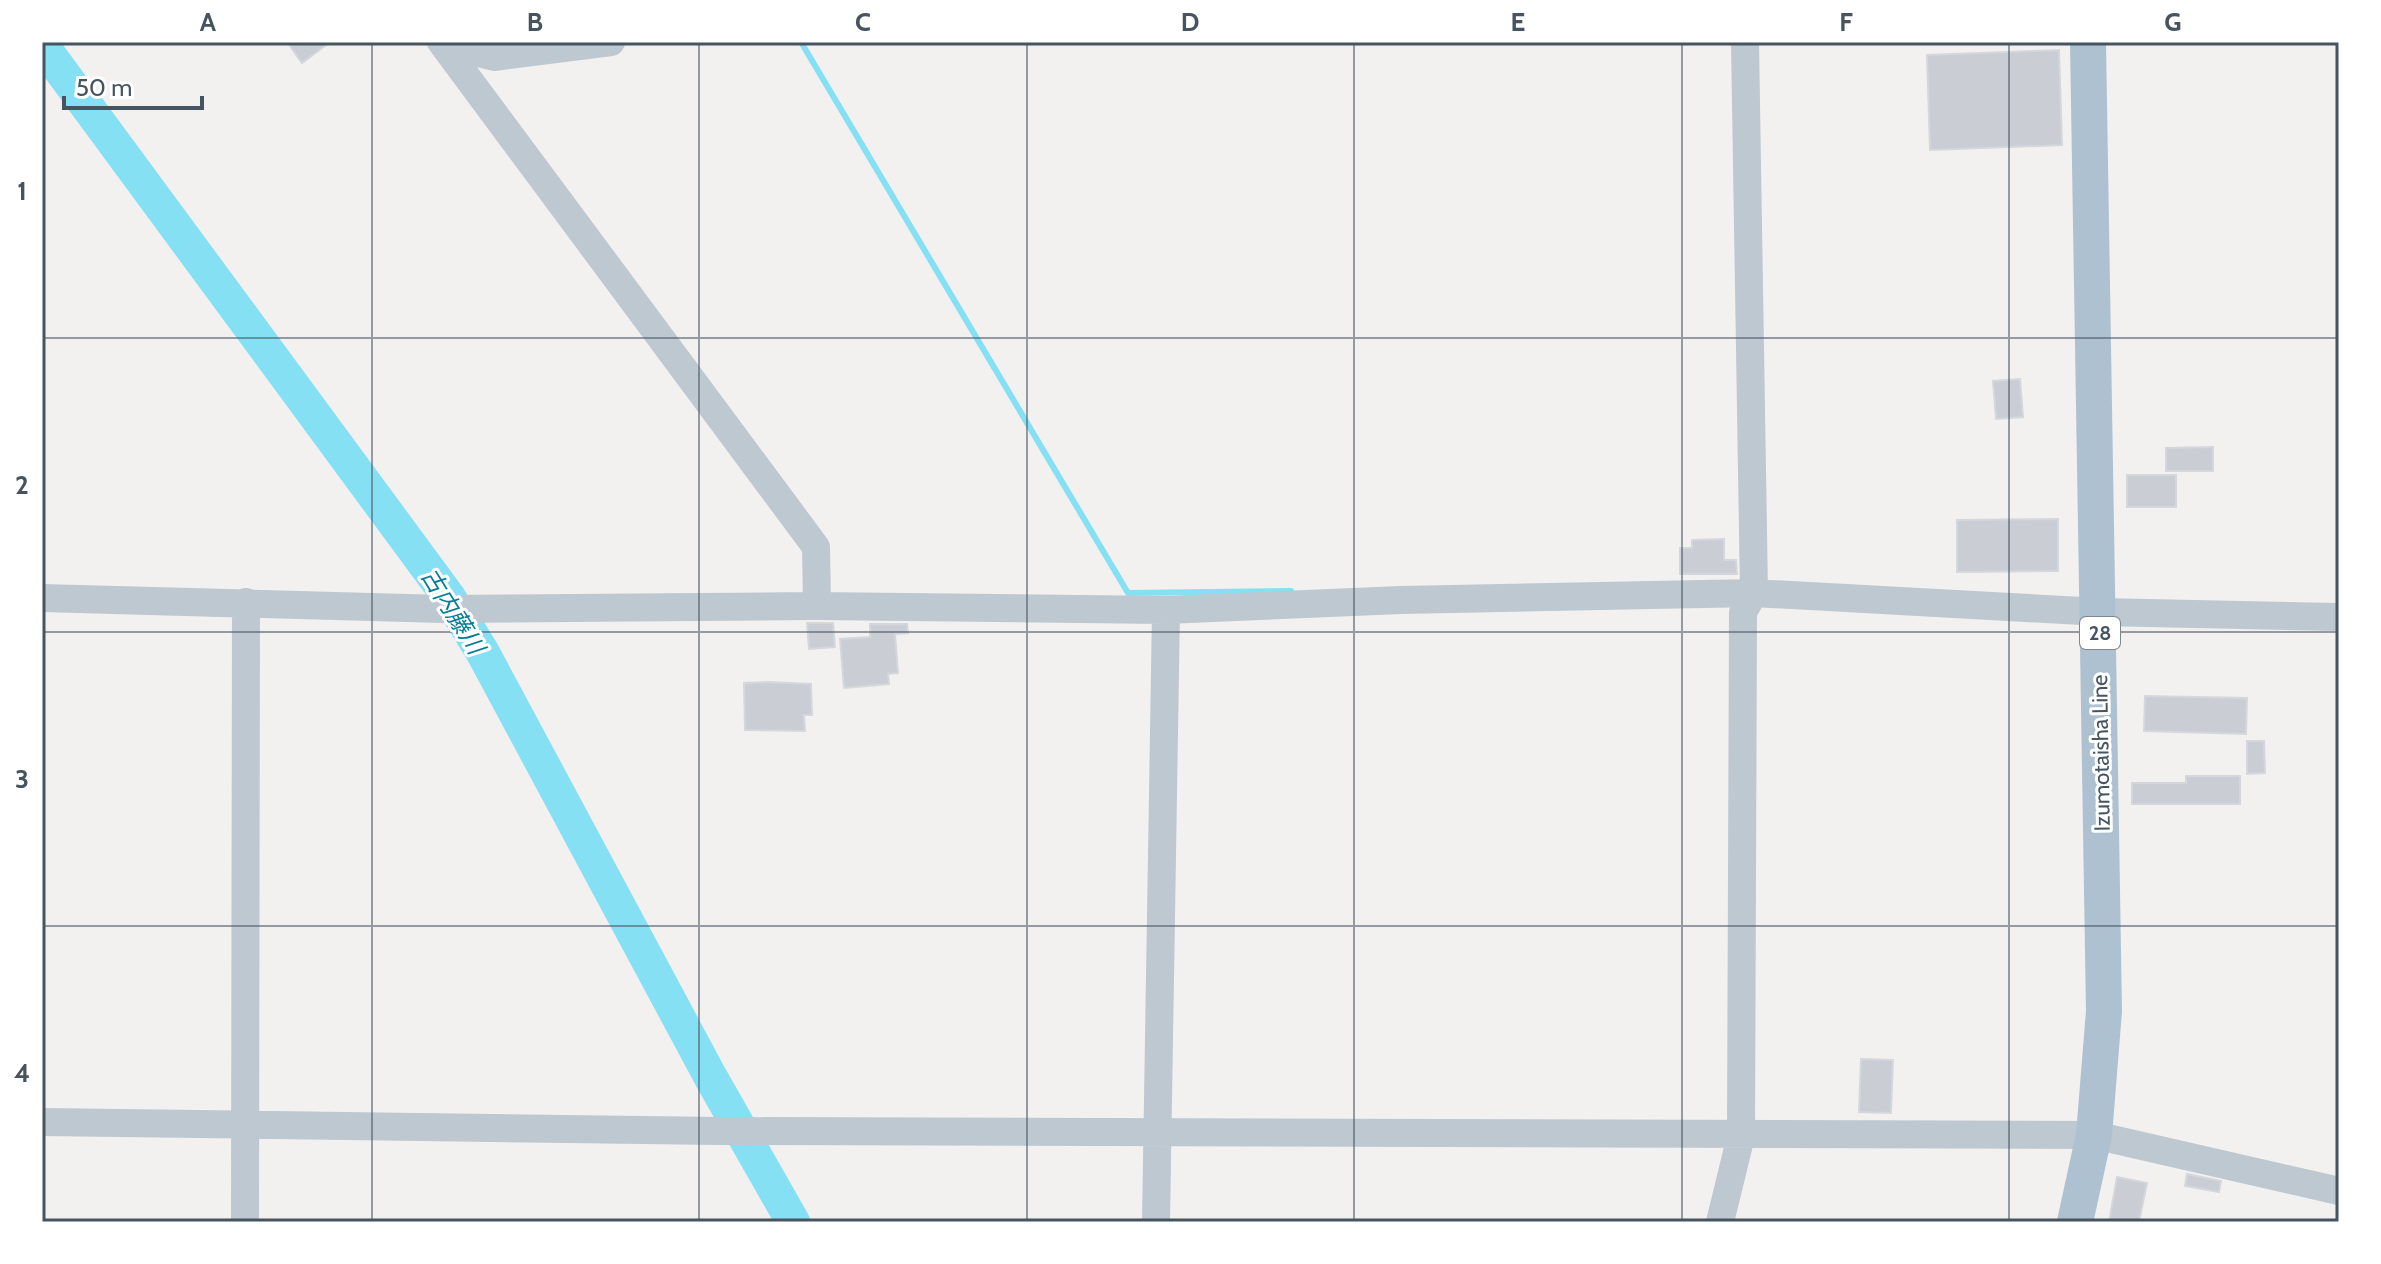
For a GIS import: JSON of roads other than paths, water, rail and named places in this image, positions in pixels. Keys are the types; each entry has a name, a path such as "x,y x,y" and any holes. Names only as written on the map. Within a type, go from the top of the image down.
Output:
{"main road":[{"name":"Izumotaisha Line","path":"2075,1222 2094,1135 2104,1011 2100,612 2088,42"}],"street":[{"path":"442,43 494,57 611,42"},
{"path":"1720,1222 1741,1136 1743,612 1754,593 1745,42"},
{"path":"442,43 816,547 817,606"},
{"path":"42,598 443,609 817,606 1166,610 1401,600 1754,593 2100,612 2339,617"},
{"path":"245,1222 246,602"},
{"path":"1156,1222 1166,610"},
{"path":"42,1122 720,1131 2094,1135 2339,1191"}],"waterway":[{"path":"801,42 1128,593 1291,591"},
{"name":"古内藤川","path":"42,45 448,596 483,653 710,1076 793,1222"}]}
